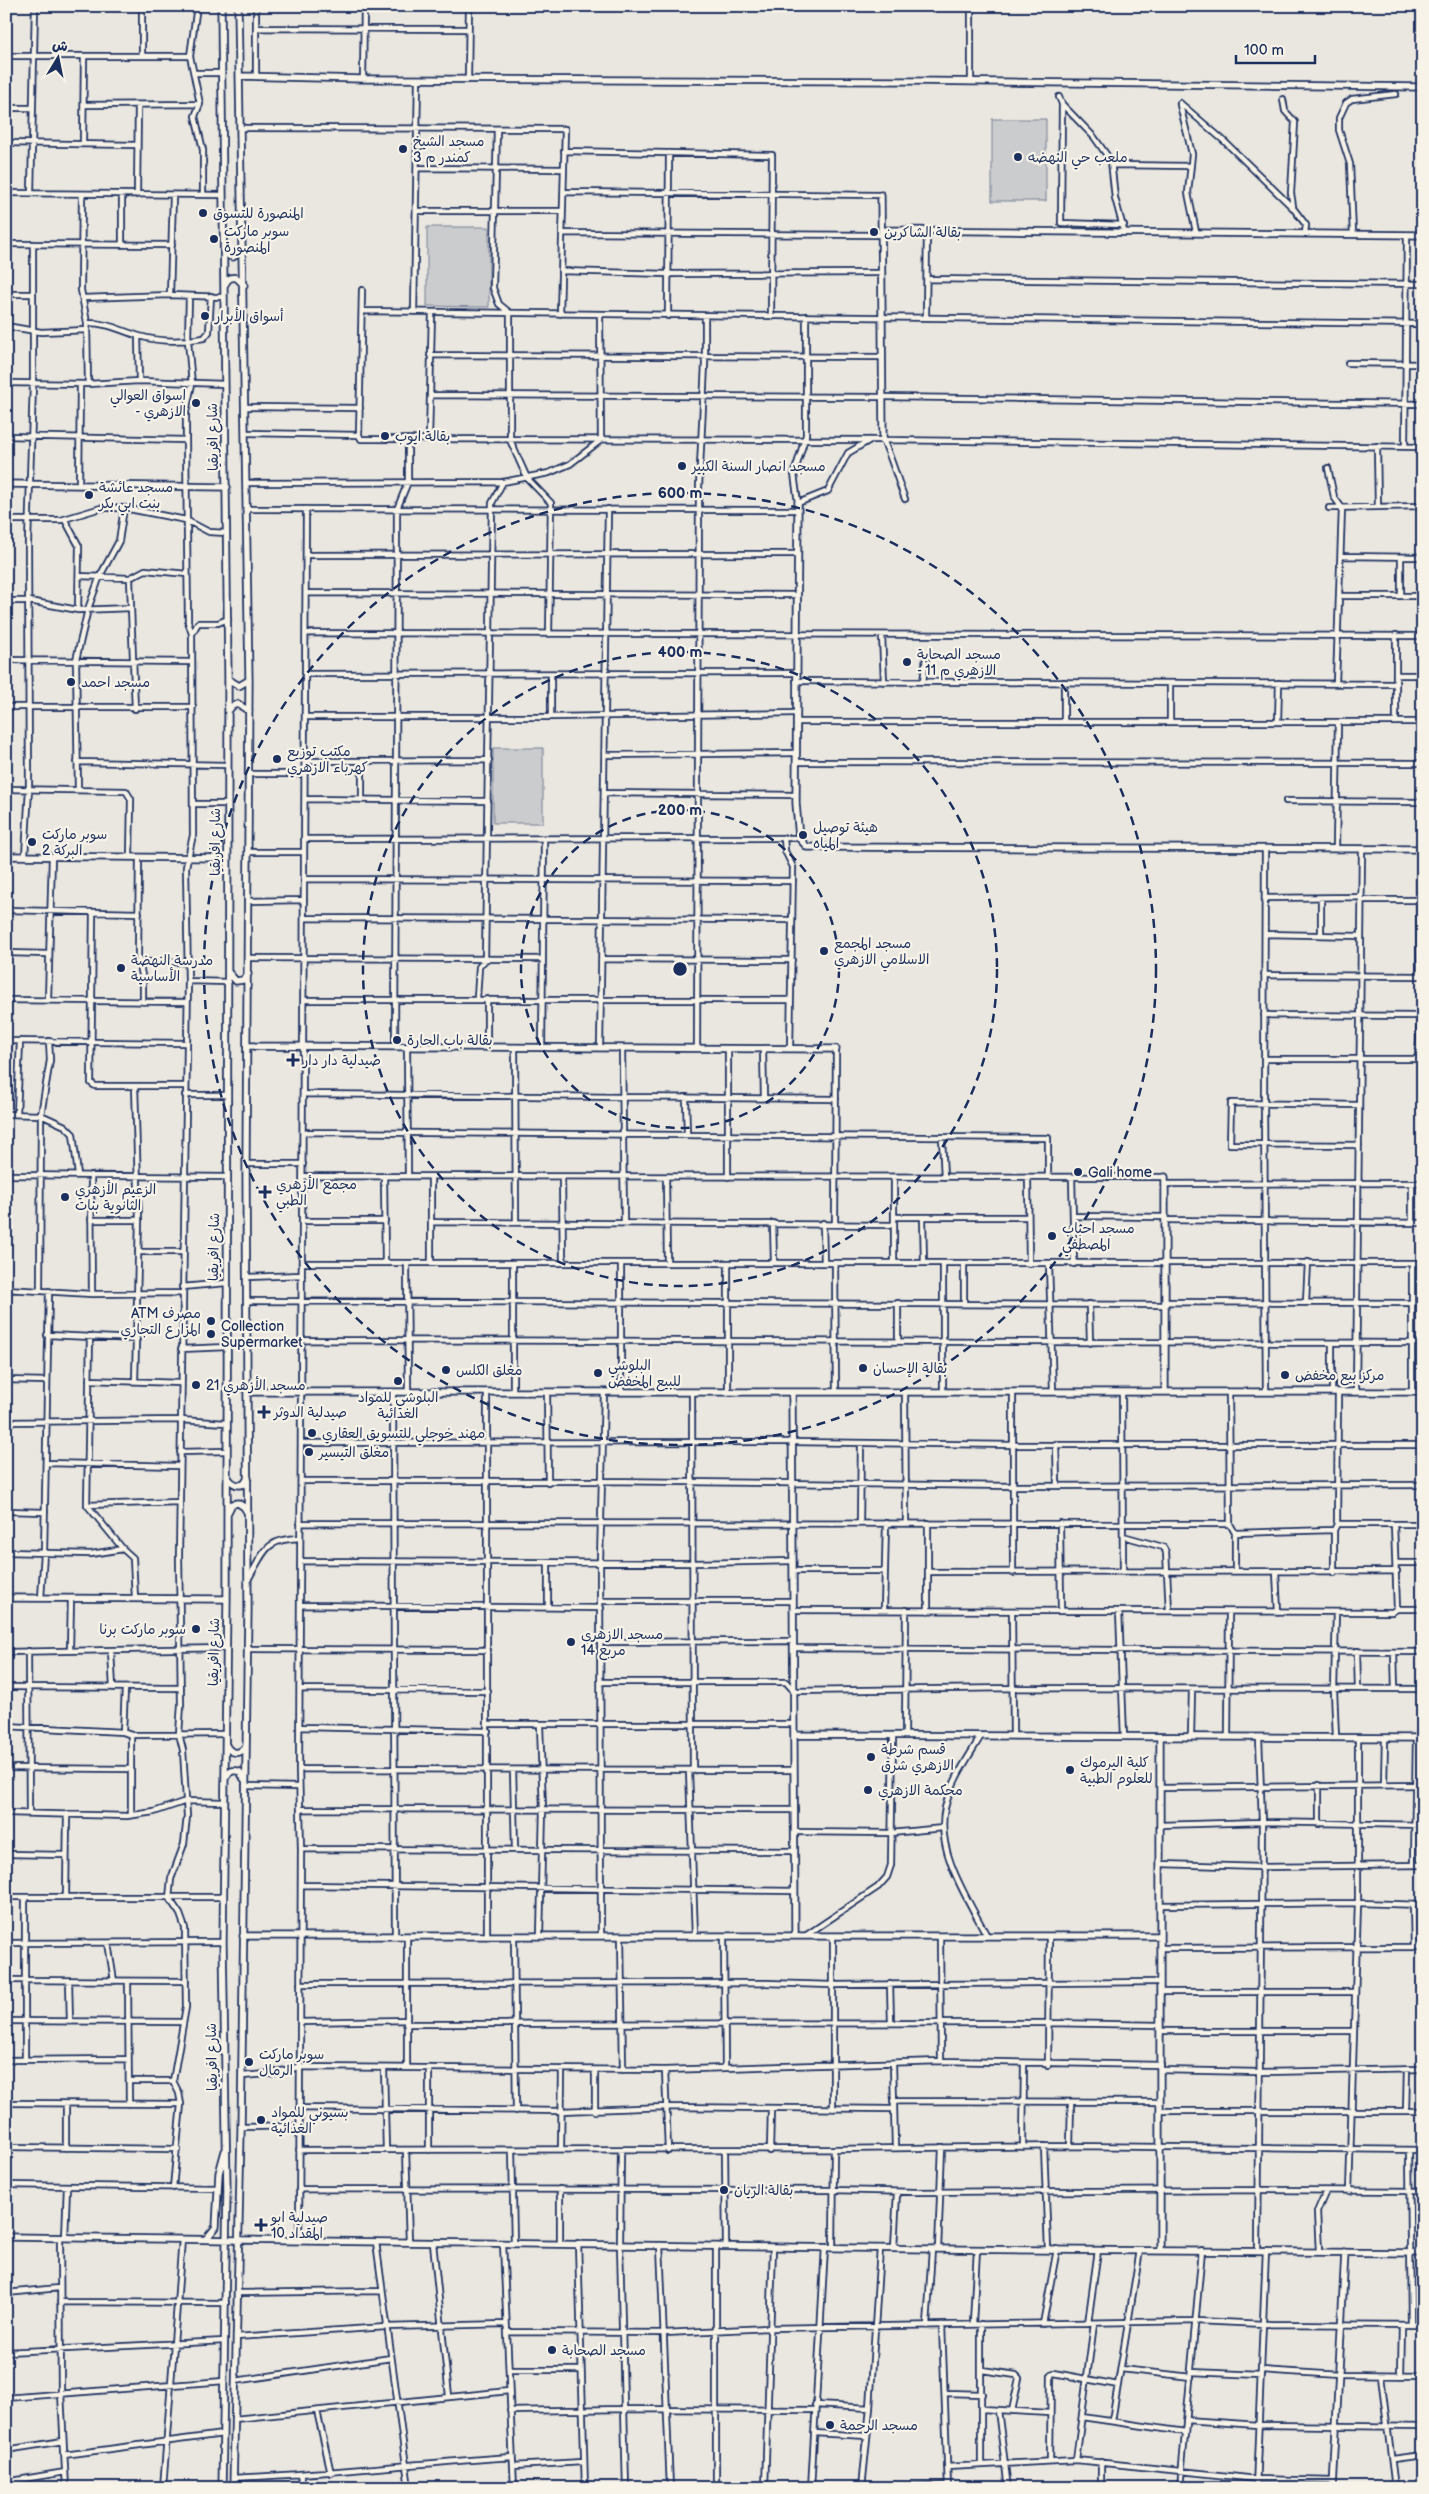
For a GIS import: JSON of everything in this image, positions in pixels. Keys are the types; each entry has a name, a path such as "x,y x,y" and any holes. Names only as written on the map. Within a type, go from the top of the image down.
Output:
{"street":[{"path":"31,193 35,6"},
{"path":"108,6 156,6"},
{"path":"142,6 142,56"},
{"path":"198,6 190,56 200,104 195,116 202,150 203,195"},
{"name":"شارع افريقيا","path":"221,6 228,619 228,1177 226,1282 228,1476 222,1942 227,2238 222,2488"},
{"name":"شارع افريقيا","path":"232,2488 242,2076 248,1579 246,1164 249,680 238,6"},
{"path":"256,6 256,76"},
{"path":"363,79 364,6"},
{"path":"468,79 469,6"},
{"path":"971,6 971,82"},
{"path":"256,28 468,29"},
{"path":"6,56 190,56"},
{"path":"83,144 84,56"},
{"path":"195,73 221,74"},
{"path":"240,76 363,79 971,82 1423,87"},
{"path":"414,312 418,79"},
{"path":"1353,234 1350,164 1339,130 1339,118 1346,103 1352,99 1396,94"},
{"path":"1059,97 1062,104 1094,137 1113,165 1115,198 1124,228"},
{"path":"1283,99 1285,111 1295,122 1291,193 1293,208"},
{"path":"84,105 200,104"},
{"path":"1062,104 1061,222 1196,232 1423,235"},
{"path":"1196,232 1188,193 1191,166 1190,145 1180,104 1223,140 1293,208 1306,225 1305,233"},
{"path":"137,195 138,106"},
{"path":"6,108 32,108"},
{"path":"241,128 565,129 560,314"},
{"path":"497,129 493,288 499,304 510,313"},
{"path":"6,143 137,145"},
{"path":"564,151 772,155 771,316"},
{"path":"668,316 669,154"},
{"path":"1113,165 1191,166"},
{"path":"417,168 564,169"},
{"path":"564,192 881,196 880,357 883,440 892,458 897,481 905,499"},
{"path":"6,193 223,195"},
{"path":"82,194 81,290 87,323 88,384"},
{"path":"122,195 122,245"},
{"path":"170,295 172,196"},
{"path":"416,211 563,211"},
{"path":"562,233 771,234 1124,228"},
{"path":"926,317 927,230"},
{"path":"1405,446 1407,404 1407,234"},
{"path":"6,244 172,245"},
{"path":"25,856 29,789 30,708 28,660 33,384 33,244"},
{"path":"223,247 230,257 236,257 243,250"},
{"path":"562,271 668,274 881,273"},
{"path":"224,288 227,280 233,277 237,278 244,285"},
{"path":"927,278 1423,284"},
{"path":"362,290 359,435 361,439 883,440 1423,447"},
{"path":"6,294 33,294"},
{"path":"83,298 170,295 224,297"},
{"path":"173,2188 178,2149 180,2104 179,2093 173,2081 186,2007 184,1928 180,1914 168,1898 171,1880 184,1844 186,1801 183,1750 180,1734 179,1502 188,981 186,867 192,841 193,804 192,634 188,622 186,520 186,412 192,384 188,341 189,296"},
{"path":"87,323 107,324 138,336 168,341 188,341 208,336 211,296"},
{"path":"362,311 1423,324"},
{"path":"429,439 432,312"},
{"path":"510,313 510,440 527,478 551,504 549,634"},
{"path":"600,315 601,440"},
{"path":"697,1048 699,510 704,396 704,316"},
{"path":"806,316 806,441 794,474 798,502 796,510 796,795 799,838 804,846 814,849 1421,849 1421,976 1264,975"},
{"path":"6,326 33,331 87,330"},
{"path":"138,336 139,380"},
{"path":"430,355 880,357"},
{"path":"1348,363 1423,364"},
{"path":"6,383 88,384 139,380 192,384 225,384"},
{"path":"79,485 80,384"},
{"path":"430,395 881,397 1423,404"},
{"path":"246,407 360,408"},
{"path":"246,433 359,435"},
{"path":"6,436 186,440"},
{"path":"395,1047 397,509 408,482 408,439"},
{"path":"247,483 503,482 527,478 570,464 601,440"},
{"path":"798,502 828,491 848,454 871,440"},
{"path":"1377,446 1378,507"},
{"path":"1328,468 1334,497 1342,508 1336,683"},
{"path":"477,998 479,965 485,960 493,509 494,498 503,482"},
{"path":"6,484 227,488"},
{"path":"1329,508 1423,506"},
{"path":"6,520 65,520 101,508 124,508 186,520 205,531 227,533"},
{"path":"78,790 76,660 88,610 100,576 119,541 124,508"},
{"path":"247,509 796,510"},
{"path":"300,2241 301,1849 299,1769 301,1727 300,1523 306,509"},
{"path":"600,1048 608,509"},
{"path":"65,520 79,546 78,610"},
{"path":"306,555 796,554"},
{"path":"1341,556 1423,557"},
{"path":"1401,556 1401,595"},
{"path":"79,576 130,578 145,570 187,574"},
{"path":"130,578 135,709"},
{"path":"306,593 699,593 797,595"},
{"path":"1340,596 1423,596"},
{"path":"6,601 29,601 78,610 131,608"},
{"path":"192,634 198,623 218,623 228,619"},
{"path":"306,633 796,636 1423,636"},
{"path":"882,635 884,682"},
{"path":"1396,635 1396,722"},
{"path":"923,682 926,658"},
{"path":"6,660 191,662"},
{"path":"305,674 796,673"},
{"path":"551,674 551,717"},
{"path":"1396,675 1423,676"},
{"path":"228,679 239,686 249,680"},
{"path":"796,681 1395,684"},
{"path":"1064,682 1064,722"},
{"path":"1170,683 1170,722"},
{"path":"1278,683 1278,722"},
{"path":"228,712 236,704 241,704 248,711"},
{"path":"6,707 135,709 193,707"},
{"path":"305,717 551,717 605,714 796,713"},
{"path":"796,722 1423,722"},
{"path":"1336,849 1338,722"},
{"path":"604,755 796,753"},
{"path":"305,761 489,760"},
{"path":"362,761 362,800"},
{"path":"77,762 228,764"},
{"path":"796,762 1423,763"},
{"path":"248,774 305,774"},
{"path":"6,789 122,790 130,794 130,857"},
{"path":"604,792 796,795"},
{"path":"305,799 488,801"},
{"path":"1286,801 1423,802"},
{"path":"193,804 227,804"},
{"path":"784,838 785,851 793,867 790,1049"},
{"path":"304,839 799,838"},
{"path":"542,1048 544,839"},
{"path":"1265,849 1264,1144 1266,1392"},
{"path":"1356,1392 1362,849"},
{"path":"248,852 304,852"},
{"path":"6,856 227,858"},
{"path":"48,1000 52,856"},
{"path":"139,857 139,962 143,980 143,1002"},
{"path":"304,879 793,881"},
{"path":"1265,898 1421,900"},
{"path":"1321,898 1321,935"},
{"path":"248,901 304,900"},
{"path":"6,910 138,913"},
{"path":"93,912 91,1082 93,1085 185,1086"},
{"path":"304,918 792,920"},
{"path":"1264,934 1361,936"},
{"path":"6,953 49,954"},
{"path":"248,958 544,960"},
{"path":"602,959 792,960"},
{"path":"139,962 188,962"},
{"path":"228,972 233,979 239,982 248,974"},
{"path":"188,981 228,982"},
{"path":"304,1000 477,998 790,1000"},
{"path":"487,998 487,1046"},
{"path":"6,1000 187,1002"},
{"path":"1264,1015 1421,1016 1421,1059 1264,1059"},
{"path":"6,1041 186,1043"},
{"path":"17,1114 20,1041"},
{"path":"40,1290 41,1116 50,1060 50,1041"},
{"path":"248,1046 836,1049 835,1224"},
{"path":"407,1047 408,1176"},
{"path":"515,1048 516,1222"},
{"path":"622,1048 624,1222"},
{"path":"728,1048 728,1177"},
{"path":"763,1049 764,1098"},
{"path":"135,1086 139,1220 135,1381"},
{"path":"303,1094 836,1099"},
{"path":"185,1095 228,1095"},
{"path":"686,1097 687,1135"},
{"path":"1358,1145 1230,1144 1231,1103 1359,1105"},
{"path":"6,1114 41,1116 65,1126 73,1134 78,1176"},
{"path":"303,1132 1048,1138 1048,1177"},
{"path":"942,1138 944,1177"},
{"path":"246,1164 302,1164"},
{"path":"6,1175 228,1177"},
{"path":"91,1175 92,1294"},
{"path":"302,1176 1165,1177 1164,1392"},
{"path":"384,1176 385,1263"},
{"path":"431,1177 431,1263"},
{"path":"562,1177 563,1263"},
{"path":"666,1177 666,1263"},
{"path":"894,1177 894,1263"},
{"path":"1028,1177 1029,1264"},
{"path":"1072,1177 1074,1264"},
{"path":"1412,1183 1412,1222"},
{"path":"1165,1184 1423,1183"},
{"path":"1073,1216 1265,1221 1423,1222"},
{"path":"922,1217 924,1264"},
{"path":"894,1218 1028,1217"},
{"path":"91,1220 139,1220"},
{"path":"302,1221 385,1221"},
{"path":"431,1222 824,1223 894,1225"},
{"path":"773,1223 774,1263"},
{"path":"824,1223 824,1263"},
{"path":"138,1252 183,1252"},
{"path":"1306,1302 1308,1262"},
{"path":"302,1263 1423,1263"},
{"path":"407,1263 408,1392"},
{"path":"513,1263 513,1392"},
{"path":"621,1263 621,1392"},
{"path":"728,1263 728,1392"},
{"path":"836,1263 836,1392"},
{"path":"964,1263 964,1303"},
{"path":"1412,1263 1412,1392"},
{"path":"943,1264 943,1392"},
{"path":"1049,1264 1053,1392"},
{"path":"248,1277 302,1275"},
{"path":"182,1287 226,1282"},
{"path":"6,1322 7,1289 92,1294 182,1293"},
{"path":"41,1598 44,1553 49,1291"},
{"path":"248,1301 1050,1304 1412,1302"},
{"path":"898,1303 898,1342"},
{"path":"1089,1304 1090,1343"},
{"path":"47,1335 136,1339"},
{"path":"90,1336 87,1504 123,1549 133,1558 135,1598"},
{"path":"302,1340 1423,1344"},
{"path":"1332,1344 1338,1444 1334,1573"},
{"path":"181,1349 228,1347"},
{"path":"6,1380 47,1381"},
{"path":"89,1380 181,1383"},
{"path":"247,1392 1423,1392"},
{"path":"393,1392 395,1936"},
{"path":"487,1392 487,1936"},
{"path":"547,1392 548,1482"},
{"path":"601,1936 602,1726 600,1562 604,1392"},
{"path":"692,1392 694,1443 694,1682 691,1771 695,1936"},
{"path":"792,1392 795,1936"},
{"path":"905,1392 906,1523"},
{"path":"1013,1572 1014,1392"},
{"path":"1122,1392 1123,1570"},
{"path":"1228,1392 1230,1524 1235,1533 1235,1571"},
{"path":"6,1422 180,1420 226,1423"},
{"path":"301,1443 792,1442 1014,1445 1423,1445"},
{"path":"860,1523 861,1443"},
{"path":"1056,1444 1057,1484"},
{"path":"180,1452 227,1451"},
{"path":"46,1463 180,1466"},
{"path":"228,1476 234,1484 238,1485 244,1484 248,1478"},
{"path":"301,1481 603,1481 1014,1486 1057,1484 1423,1485"},
{"path":"87,1504 179,1502"},
{"path":"227,1515 230,1506 235,1503 242,1505 248,1514"},
{"path":"6,1511 44,1512"},
{"path":"300,1523 1230,1524"},
{"path":"884,1610 886,1523"},
{"path":"928,1523 928,1610"},
{"path":"1060,1523 1059,1571 1061,1611"},
{"path":"1337,1524 1423,1524"},
{"path":"1394,1524 1397,1609"},
{"path":"1235,1533 1334,1530"},
{"path":"1123,1536 1163,1547 1166,1552 1168,1571 1169,1611"},
{"path":"248,1579 264,1552 272,1543 282,1539 300,1538"},
{"path":"6,1552 91,1554 123,1549"},
{"path":"301,1561 693,1563 793,1561"},
{"path":"548,1562 548,1607"},
{"path":"1396,1563 1423,1563"},
{"path":"928,1572 1123,1570 1334,1573 1396,1571"},
{"path":"793,1571 884,1571"},
{"path":"1276,1572 1278,1612"},
{"path":"6,1598 227,1599"},
{"path":"70,1650 72,1598"},
{"path":"601,1601 793,1601"},
{"path":"301,1605 601,1608"},
{"path":"793,1610 1392,1612 1397,1609 1423,1609"},
{"path":"905,1736 906,1610"},
{"path":"1012,1611 1014,1649 1013,1736"},
{"path":"1119,1611 1124,1737"},
{"path":"1228,1737 1229,1612"},
{"path":"1336,1612 1334,1690 1336,1738"},
{"path":"601,1642 693,1640 794,1641"},
{"path":"6,1652 70,1650 111,1652 179,1648 226,1648"},
{"path":"247,1650 394,1648 488,1650"},
{"path":"794,1648 1423,1652"},
{"path":"1357,1651 1358,1690"},
{"path":"28,1652 29,1813"},
{"path":"111,1652 113,1688"},
{"path":"1394,1652 1395,1689"},
{"path":"601,1682 786,1682 794,1691 1013,1688 1423,1689"},
{"path":"6,1687 181,1688"},
{"path":"123,1732 125,1689"},
{"path":"301,1689 488,1691"},
{"path":"1191,1737 1192,1689"},
{"path":"488,1724 602,1726 794,1724"},
{"path":"540,1725 540,1769 543,1809 540,1936"},
{"path":"6,1726 123,1732 131,1735 180,1734 225,1737 228,1749 233,1752 242,1751 246,1743"},
{"path":"301,1727 488,1731"},
{"path":"131,1735 131,1815"},
{"path":"794,1736 1423,1738"},
{"path":"805,1936 878,1887 887,1877 891,1865 893,1736"},
{"path":"981,1736 945,1806 943,1828 950,1860 987,1936"},
{"path":"1160,1737 1160,2250"},
{"path":"1258,2251 1260,2148 1258,2032 1262,1822 1259,1786 1259,1737"},
{"path":"1349,2192 1358,1903 1358,1738"},
{"path":"1384,1785 1385,1738"},
{"path":"1414,1865 1416,1738"},
{"path":"6,1768 131,1769"},
{"path":"299,1769 487,1771 540,1769 794,1770"},
{"path":"225,1782 227,1774 235,1770 242,1774 245,1784 300,1787"},
{"path":"514,1770 515,1849"},
{"path":"1160,1788 1423,1785"},
{"path":"1319,1786 1319,1824"},
{"path":"6,1813 131,1815 154,1812 186,1801 224,1802"},
{"path":"300,1809 602,1810 692,1808 794,1810"},
{"path":"66,1897 67,1814"},
{"path":"1160,1825 1262,1822 1423,1825"},
{"path":"795,1832 891,1833 943,1828"},
{"path":"301,1849 795,1851"},
{"path":"6,1854 66,1855"},
{"path":"1160,1864 1261,1867 1423,1865"},
{"path":"301,1885 795,1891"},
{"path":"6,1897 224,1897"},
{"path":"25,1898 25,2060"},
{"path":"1160,1905 1358,1903 1423,1905"},
{"path":"1413,1905 1414,1947"},
{"path":"243,1936 1160,1936"},
{"path":"407,1936 407,2068"},
{"path":"514,1936 516,2111"},
{"path":"621,1936 623,2070"},
{"path":"724,1936 726,2068"},
{"path":"832,1936 833,2109"},
{"path":"940,1936 939,2023 941,2062"},
{"path":"1048,2065 1049,1936"},
{"path":"6,1943 184,1944 222,1942"},
{"path":"108,1943 114,1981"},
{"path":"1160,1948 1260,1946 1423,1947"},
{"path":"6,1980 186,1981"},
{"path":"69,1981 70,2022"},
{"path":"128,1982 129,2104"},
{"path":"300,1984 515,1982 832,1985 1160,1982"},
{"path":"890,1984 891,2023"},
{"path":"1160,1992 1355,1992"},
{"path":"6,2021 183,2022"},
{"path":"300,2022 515,2024 1048,2023 1258,2032 1354,2031"},
{"path":"6,2060 128,2059"},
{"path":"242,2076 288,2071 299,2067 665,2070 941,2062 1024,2063 1258,2072 1423,2070"},
{"path":"893,2063 895,2148"},
{"path":"1022,2147 1024,2063"},
{"path":"384,2068 386,2150"},
{"path":"429,2150 430,2068"},
{"path":"561,2149 562,2070"},
{"path":"595,2070 595,2111"},
{"path":"665,2070 668,2151"},
{"path":"1406,2111 1407,2070"},
{"path":"129,2081 173,2081"},
{"path":"893,2101 1023,2103 1160,2102"},
{"path":"6,2103 180,2104"},
{"path":"1070,2146 1071,2103"},
{"path":"66,2104 66,2148"},
{"path":"299,2108 516,2111 595,2111 666,2107 894,2109"},
{"path":"770,2151 771,2108"},
{"path":"1160,2111 1259,2109 1423,2111"},
{"path":"241,2126 299,2126"},
{"path":"206,2239 216,2227 220,2166 226,2146"},
{"path":"1044,2146 1048,2249"},
{"path":"299,2150 561,2149 770,2151 1044,2146 1423,2150"},
{"path":"6,2147 178,2149"},
{"path":"927,2326 940,2191 942,2147"},
{"path":"406,2150 409,2242"},
{"path":"512,2150 514,2243"},
{"path":"621,2150 620,2244 624,2333 626,2488"},
{"path":"833,2247 834,2150"},
{"path":"1409,2150 1412,2252 1411,2325"},
{"path":"725,2151 726,2246"},
{"path":"6,2186 218,2188"},
{"path":"66,2488 61,2393 60,2288 67,2186"},
{"path":"299,2189 833,2190 897,2192 1423,2191"},
{"path":"560,2189 560,2243"},
{"path":"1318,2251 1317,2212 1326,2191"},
{"path":"894,2248 897,2192"},
{"path":"6,2237 227,2238 300,2241 578,2243 935,2249 1423,2253"},
{"path":"163,2488 182,2239"},
{"path":"376,2242 386,2327 410,2488"},
{"path":"433,2243 449,2396"},
{"path":"503,2243 514,2488"},
{"path":"578,2243 580,2370 585,2488"},
{"path":"660,2245 670,2488"},
{"path":"716,2246 716,2488"},
{"path":"764,2488 768,2409 769,2328 774,2247"},
{"path":"811,2488 825,2247"},
{"path":"862,2488 870,2408 880,2248"},
{"path":"973,2324 977,2249"},
{"path":"1043,2324 1056,2249"},
{"path":"1088,2323 1098,2250"},
{"path":"1112,2421 1140,2250"},
{"path":"1180,2488 1202,2250"},
{"path":"1256,2488 1266,2251"},
{"path":"1333,2488 1346,2252"},
{"path":"6,2293 60,2288"},
{"path":"237,2293 382,2291"},
{"path":"60,2302 178,2301 226,2304"},
{"path":"507,2332 664,2333 769,2328 973,2324 1128,2324 1196,2321 1264,2324 1423,2325"},
{"path":"236,2337 386,2327 506,2324"},
{"path":"981,2324 981,2465"},
{"path":"1076,2460 1094,2324"},
{"path":"867,2488 948,2486 942,2325"},
{"path":"1401,2375 1402,2325"},
{"path":"6,2352 225,2341"},
{"path":"235,2380 391,2358"},
{"path":"1120,2369 1191,2374 1261,2372 1423,2376"},
{"path":"509,2370 580,2370"},
{"path":"982,2370 1016,2375 1019,2378 1012,2411"},
{"path":"1050,2460 1049,2413 1051,2374 1118,2385"},
{"path":"1382,2376 1395,2488"},
{"path":"6,2398 224,2382"},
{"path":"234,2419 510,2391"},
{"path":"946,2393 982,2394"},
{"path":"510,2411 870,2408"},
{"path":"982,2409 1049,2413"},
{"path":"998,2410 1008,2488"},
{"path":"317,2411 331,2473"},
{"path":"1082,2417 1185,2432"},
{"path":"1186,2420 1258,2425 1423,2427"},
{"path":"814,2433 867,2436"},
{"path":"64,2455 223,2434"},
{"path":"6,2450 63,2441"},
{"path":"1393,2459 1423,2455"},
{"path":"233,2478 331,2473 405,2464 512,2457"},
{"path":"948,2467 1076,2460 1182,2473 1257,2479 1334,2481"},
{"path":"513,2466 583,2462"},
{"path":"1101,2462 1101,2488"},
{"path":"6,2482 65,2472"},
{"path":"300,2488 301,2475"}],"shaded area":[{"path":"992,119 1046,119 1046,201 992,201"},
{"path":"427,227 489,227 489,307 427,306"},
{"path":"493,748 543,748 543,823 493,823"}],"place":[{"name":"مسجد الشيخ كمندر م 3","path":"403,149"},
{"name":"ملعب حي النهضه","path":"1018,157"},
{"name":"المنصورة للتسوق","path":"203,213"},
{"name":"بقالة الشاكرين","path":"874,232"},
{"name":"سوبر ماركت المنصورة","path":"214,239"},
{"name":"أسواق الأبرار","path":"205,316"},
{"name":"اسواق العوالي - الازهري","path":"196,403"},
{"name":"بقالة ايوب","path":"385,436"},
{"name":"مسجد انصار السنة الكبير","path":"682,466"},
{"name":"مسجد عائشة بنت ابي بكر","path":"89,495"},
{"name":"مسجد الصحابة - الازهري م 11","path":"907,662"},
{"name":"مسجد احمد","path":"71,682"},
{"name":"مكتب توزيع كهرباء الازهري","path":"277,759"},
{"name":"هيئة توصيل المياه","path":"803,835"},
{"name":"سوبر ماركت البركة 2","path":"32,842"},
{"name":"مسجد المجمع الاسلامي الازهري","path":"824,951"},
{"name":"مدرسة النهضة الأساسية","path":"121,968"},
{"name":"بقالة باب الحارة","path":"397,1040"},
{"name":"صيدلية دار دار","path":"293,1060"},
{"name":"Gali home","path":"1078,1172"},
{"name":"مجمع الأزهري الطبي","path":"265,1192"},
{"name":"الزعيم الأزهري الثانوية بنات","path":"65,1197"},
{"name":"مسجد احباب المصطفي","path":"1052,1236"},
{"name":"ATM مصرف المزارع التجاري","path":"211,1321"},
{"name":"Collection Supermarket","path":"211,1334"},
{"name":"بقالة الإحسان","path":"863,1368"},
{"name":"مغلق الكلس","path":"446,1370"},
{"name":"البلوشي للبيع المخفض","path":"598,1373"},
{"name":"مركز بيع مخفض","path":"1285,1375"},
{"name":"البلوشي للمواد الغدائية","path":"398,1381"},
{"name":"مسجد الأزهري 21","path":"196,1385"},
{"name":"صيدلية الدوثر","path":"264,1412"},
{"name":"مهند خوجلي للتسويق العقاري","path":"312,1433"},
{"name":"مغلق التيسير","path":"309,1452"},
{"name":"سوبر ماركت برنا","path":"196,1629"},
{"name":"مسجد الازهري مربع 14","path":"571,1642"},
{"name":"قسم شرطة الازهري شرق","path":"871,1757"},
{"name":"كلية اليرموك للعلوم الطبية","path":"1070,1770"},
{"name":"محكمة الازهري","path":"868,1790"},
{"name":"سوبر ماركت الرمال","path":"249,2062"},
{"name":"بسيوني للمواد الغذائية","path":"261,2120"},
{"name":"بقالة الريان","path":"724,2190"},
{"name":"صيدلية ابو المقداد 10","path":"261,2225"},
{"name":"مسجد الصحابة","path":"552,2350"},
{"name":"مسجد الرحمة","path":"830,2425"}]}
